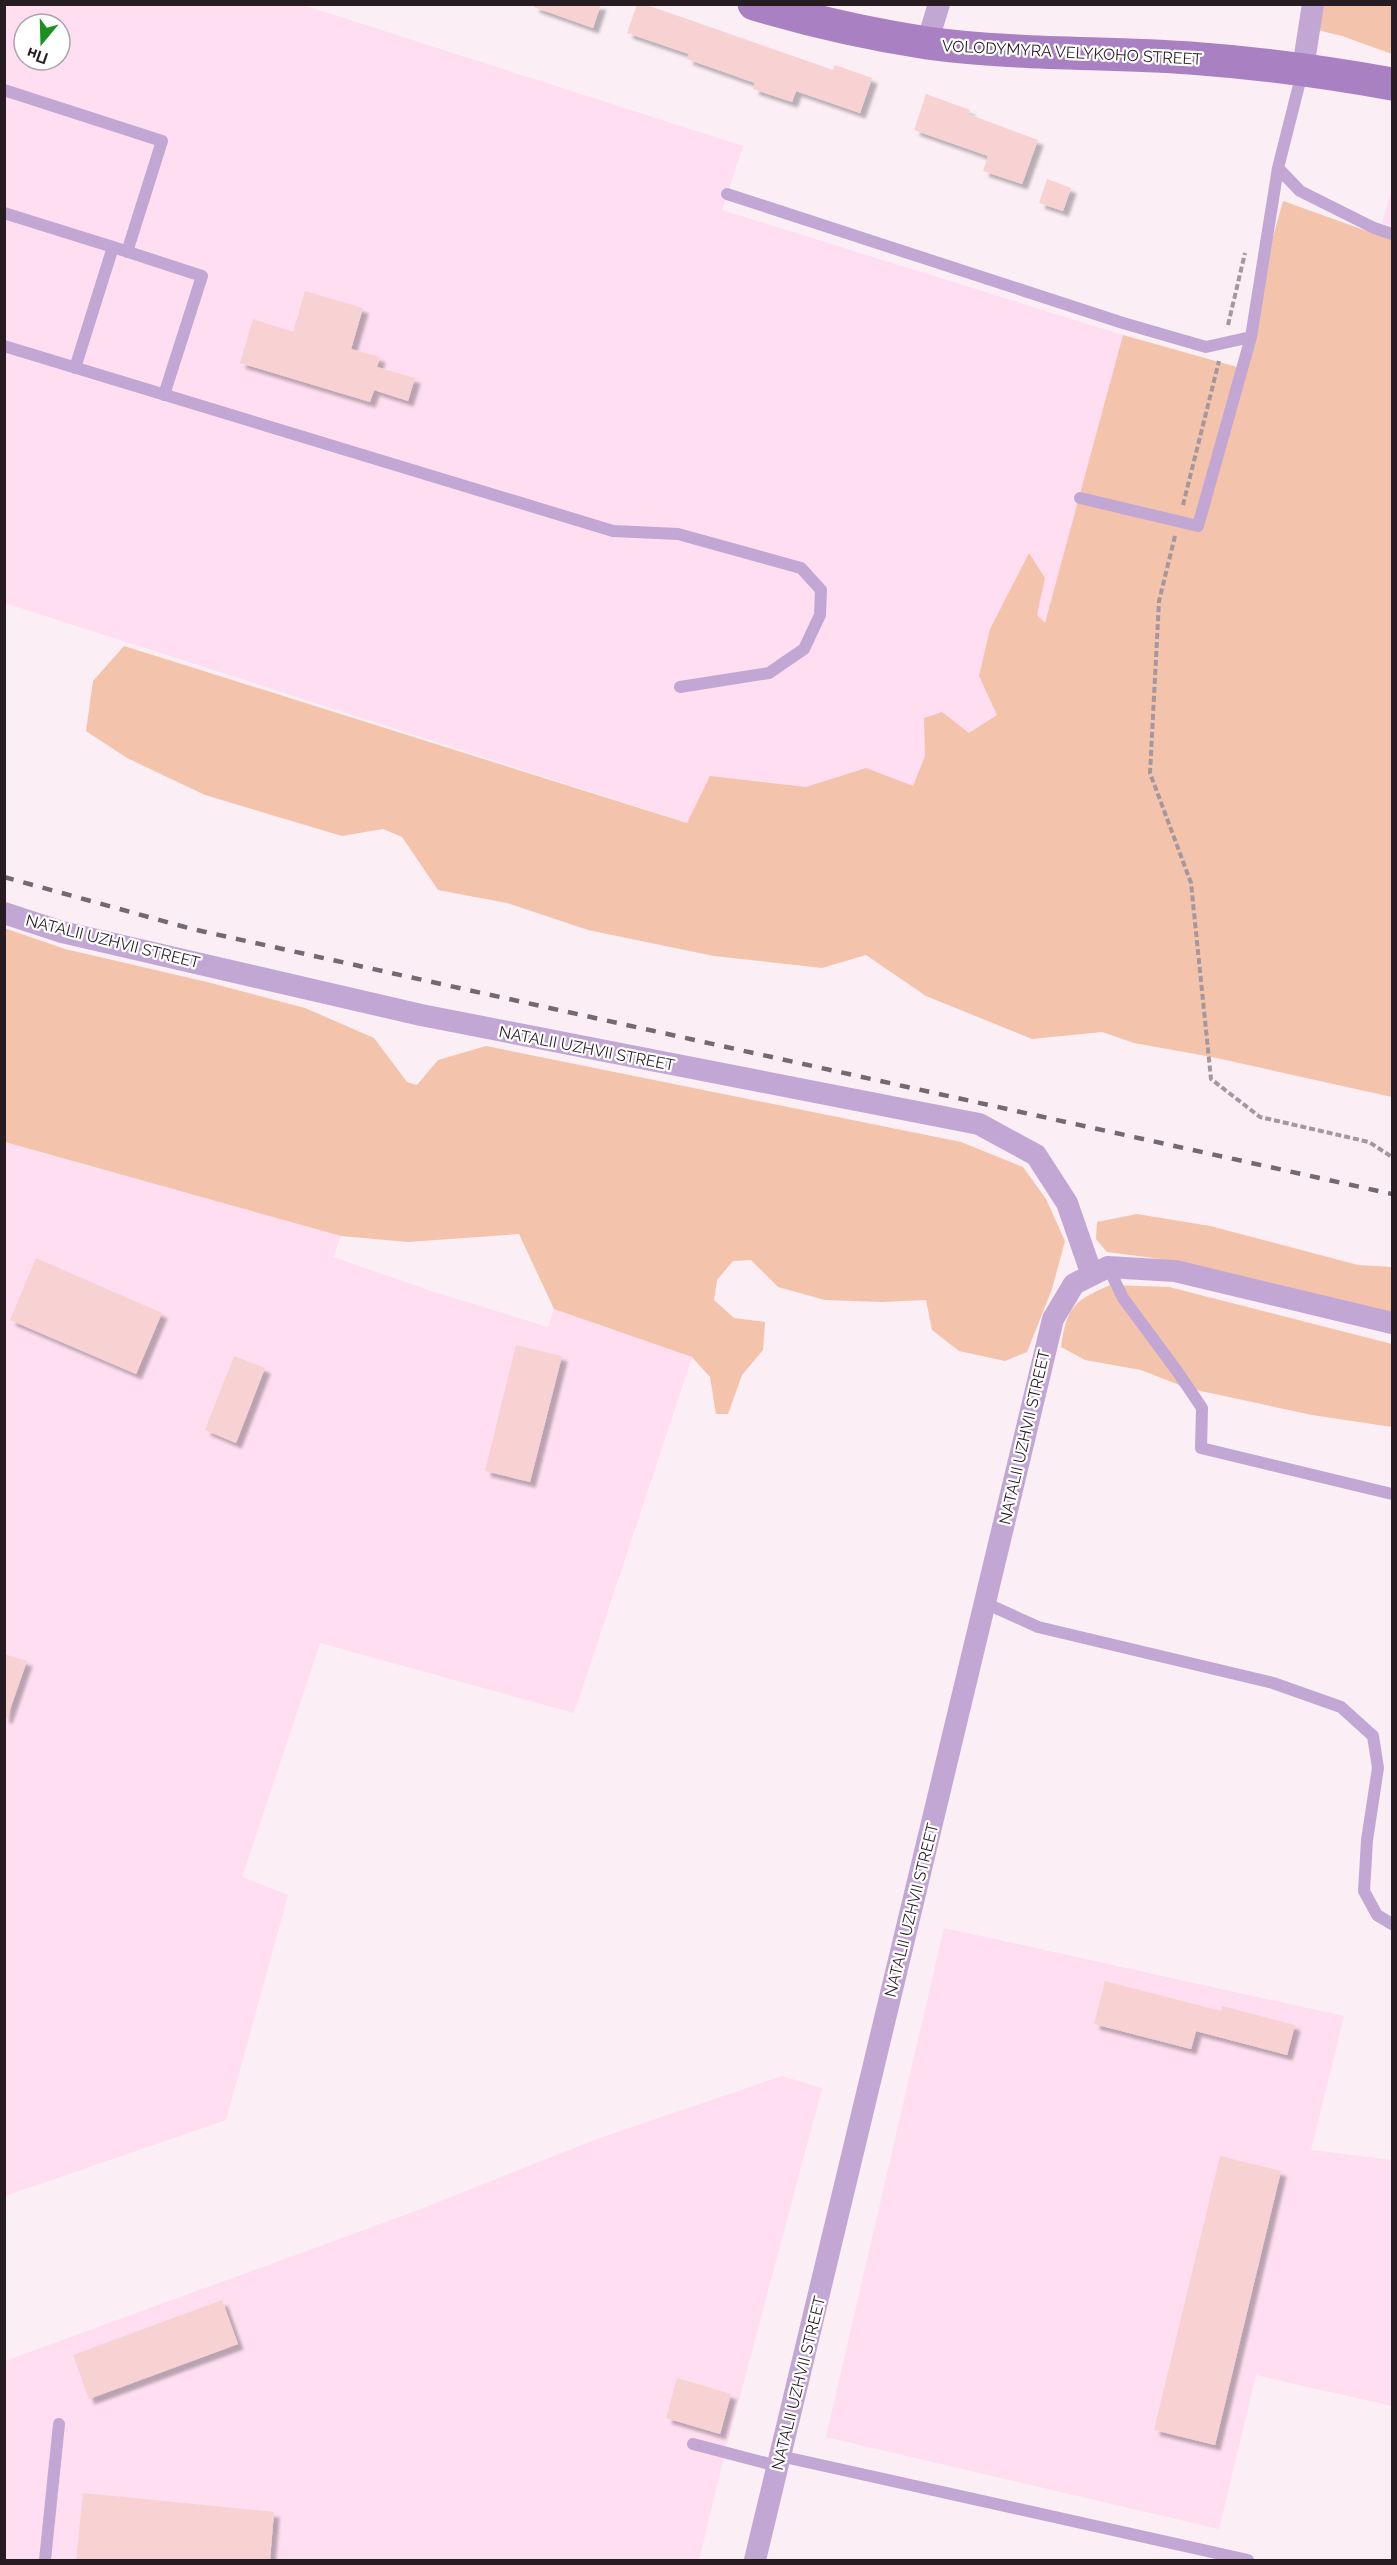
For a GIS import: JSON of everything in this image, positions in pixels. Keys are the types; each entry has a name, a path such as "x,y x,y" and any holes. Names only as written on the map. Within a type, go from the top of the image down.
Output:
{"street":[{"name":"VOLODYMYRA VELYKOHO STREET","path":"754,4 824,25 927,43 1189,58 1303,68 1392,84"},
{"path":"927,43 939,4"},
{"path":"1303,68 1313,4"},
{"name":"NATALII UZHVII STREET","path":"4,913 62,932 421,1015 979,1124 1036,1155 1067,1203 1100,1271 1074,1284 1053,1319 754,2560"},
{"path":"1100,1271 1175,1271 1392,1323"}],"lane":[{"path":"1080,498 1198,526 1251,337 1278,168 1303,68"},
{"path":"4,90 162,141 127,252"},
{"path":"1278,168 1299,191 1374,228 1392,234"},
{"path":"727,194 1133,326 1206,347 1251,337"},
{"path":"4,213 202,276 164,395"},
{"path":"75,368 113,247"},
{"path":"4,346 613,531 678,534 801,568 821,590 820,615 804,649 768,673 680,687"},
{"path":"1100,1271 1123,1298 1202,1408 1201,1448 1392,1494"},
{"path":"985,1603 1038,1627 1272,1683 1341,1707 1373,1736 1378,1768 1367,1840 1364,1891 1377,1916 1392,1924"},
{"path":"1378,1768 1392,1765"},
{"path":"45,2560 59,2424"},
{"path":"693,2444 1248,2560"}],"path":[{"path":"1246,251 1159,601 1150,773 1191,883 1211,1079 1260,1117 1369,1142 1392,1157"}],"shaded area":[{"path":"5,5 303,5 743,146 722,210 1123,335 1074,520 962,911 5,603"},
{"path":"1313,5 1392,5 1392,54 1342,36 1309,28"},
{"path":"1392,188 1392,226 1382,223"},
{"path":"1283,201 1392,240 1392,1097 1212,1057 1134,1043 1102,1032 1032,1039 926,996 866,955 822,968 714,956 588,930 507,903 438,890 402,837 383,829 342,836 205,795 127,758 86,731 93,681 124,646 687,823 710,776 806,787 866,768 913,786 925,756 924,718 942,712 969,733 997,715 979,676 990,629 1029,553 1045,578 1037,615 1045,623 1123,335 1237,367"},
{"path":"4,928 65,949 207,982 305,1008 374,1038 407,1082 417,1085 438,1060 486,1046 961,1142 1023,1167 1046,1199 1065,1241 1052,1289 1027,1352 1005,1361 959,1351 932,1330 926,1300 882,1302 825,1300 778,1287 751,1260 733,1261 717,1280 714,1300 734,1318 765,1322 763,1350 742,1375 728,1414 716,1414 710,1377 692,1357 554,1309 519,1234 408,1242 341,1236 5,1142"},
{"path":"4,1142 341,1236 333,1257 434,1292 548,1327 554,1309 692,1357 574,1713 320,1643 242,1877 288,1895 226,2120 5,2196"},
{"path":"1137,1214 1210,1226 1358,1265 1392,1267 1392,1312 1176,1261 1107,1252 1096,1239 1097,1222"},
{"path":"1110,1285 1169,1287 1392,1344 1392,1427 1312,1415 1187,1388 1141,1370 1085,1360 1061,1347 1066,1322 1074,1307 1088,1296"},
{"path":"944,1928 1344,2016 1311,2150 1392,2160 1392,2406 1256,2375 1219,2529 826,2437"},
{"path":"782,2076 822,2088 725,2452 699,2560 5,2560 5,2361 408,2214 597,2139"}],"building":[{"path":"534,4 601,4 593,28 534,7"},
{"path":"637,4 644,4 833,70 835,65 872,78 860,113 796,91 792,102 753,89 755,83 687,59 689,54 627,33"},
{"path":"926,94 970,110 968,114 1038,140 1022,184 983,171 988,156 914,130"},
{"path":"1047,179 1071,188 1063,211 1039,203"},
{"path":"305,291 363,308 351,349 380,357 377,367 415,378 408,401 374,390 370,402 240,363 253,319 293,332"},
{"path":"36,1258 162,1313 136,1374 10,1320"},
{"path":"516,1345 562,1356 530,1482 485,1471"},
{"path":"234,1356 265,1368 236,1443 205,1430"},
{"path":"4,1654 27,1661 7,1718 4,1718"},
{"path":"1105,1981 1221,2011 1222,2006 1295,2025 1287,2055 1196,2031 1191,2049 1094,2024"},
{"path":"1220,2156 1281,2171 1215,2445 1154,2430"},
{"path":"222,2300 238,2344 89,2399 73,2355"},
{"path":"677,2378 731,2394 720,2434 666,2418"},
{"path":"83,2493 274,2512 270,2560 76,2560"}],"railway":[{"path":"4,877 192,929 1392,1194"}]}
